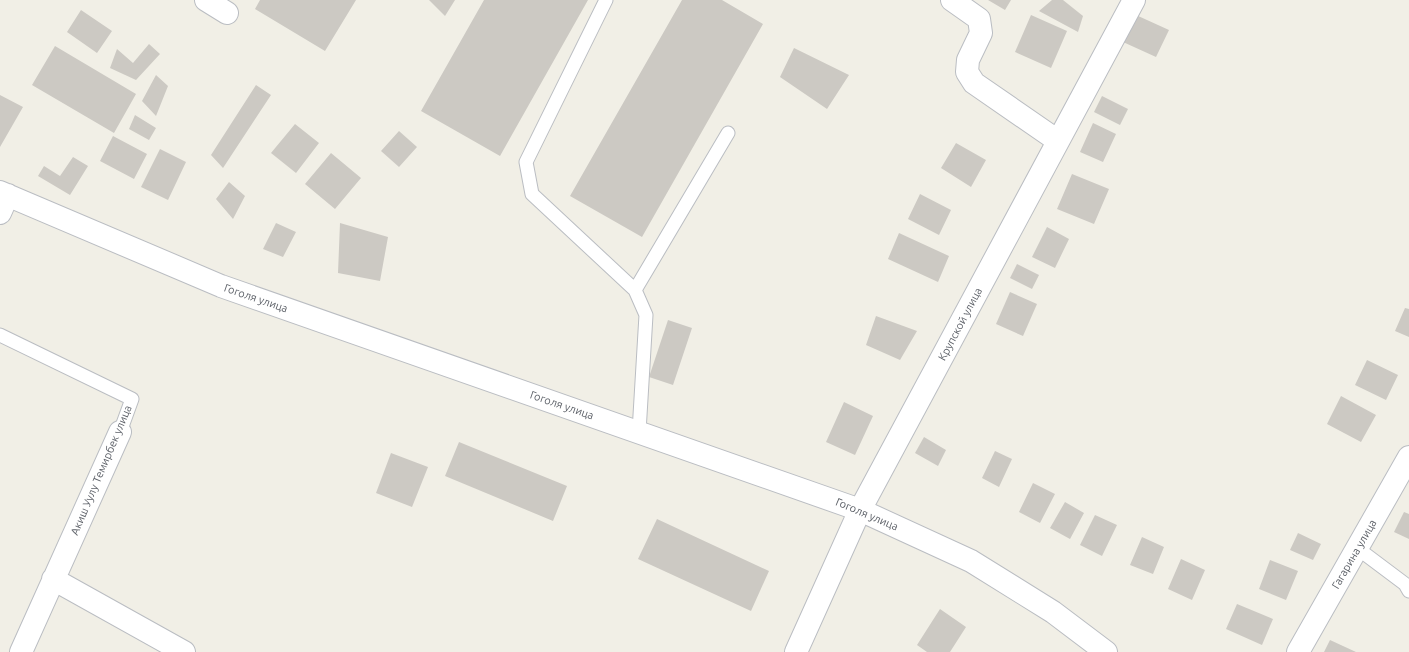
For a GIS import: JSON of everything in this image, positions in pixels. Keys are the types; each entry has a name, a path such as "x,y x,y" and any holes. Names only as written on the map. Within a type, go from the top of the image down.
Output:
{"street":[{"path":"206,0 227,13"},
{"path":"952,0 979,19 981,33 968,60 967,72 974,83 1058,142"},
{"name":"Крупской улица","path":"796,652 860,510 1134,0"},
{"name":"Гоголя улица","path":"3,200 221,286 860,510 971,561 1053,612 1106,652"},
{"name":"Акиш Уулу Темирбек улица","path":"20,652 120,432"},
{"name":"Гагарина улица","path":"1298,652 1409,457"},
{"path":"53,579 184,652"}],"lane":[{"path":"606,0 526,162 532,194 635,290 646,315 639,432"},
{"path":"635,290 728,133"},
{"name":"Акиш Уулу Темирбек улица","path":"0,335 132,399 120,432"},
{"path":"1357,548 1405,584 1409,591"}],"building":[{"path":"260,0 356,0 325,51 255,9"},
{"path":"429,0 455,0 445,16"},
{"path":"484,0 588,0 500,156 421,111"},
{"path":"682,0 722,0 763,24 642,237 570,196"},
{"path":"988,0 1011,0 1005,10"},
{"path":"1052,0 1063,0 1083,16 1078,32 1039,11"},
{"path":"81,10 112,31 97,53 67,32"},
{"path":"1031,15 1067,31 1051,68 1015,52"},
{"path":"1136,15 1169,30 1156,57 1123,42"},
{"path":"149,44 160,54 136,80 110,68 117,49 133,63"},
{"path":"55,46 136,94 114,133 32,85"},
{"path":"794,48 849,75 827,109 780,77"},
{"path":"156,75 168,86 156,116 142,101"},
{"path":"256,85 271,95 223,168 211,155"},
{"path":"0,95 23,107 0,147"},
{"path":"1102,96 1128,109 1120,125 1094,112"},
{"path":"135,115 156,128 149,140 129,129"},
{"path":"1093,123 1116,134 1103,162 1080,152"},
{"path":"295,124 319,143 296,173 271,153"},
{"path":"399,131 417,147 399,167 381,151"},
{"path":"113,136 147,154 134,179 100,161"},
{"path":"956,143 986,160 971,187 941,168"},
{"path":"160,149 186,162 168,200 141,187"},
{"path":"331,153 361,178 335,209 305,184"},
{"path":"73,157 88,166 70,195 38,176 44,166 60,176"},
{"path":"1072,174 1109,189 1094,224 1057,209"},
{"path":"229,182 245,196 233,219 216,199"},
{"path":"920,194 951,210 939,235 908,219"},
{"path":"276,223 296,232 283,257 263,249"},
{"path":"340,223 388,237 380,281 338,273"},
{"path":"1047,227 1069,239 1055,268 1032,257"},
{"path":"899,233 949,256 938,282 888,259"},
{"path":"1017,264 1039,275 1032,289 1010,278"},
{"path":"1010,292 1037,304 1023,336 996,324"},
{"path":"1405,308 1409,309 1409,337 1395,331"},
{"path":"876,316 917,331 900,360 866,345"},
{"path":"668,320 692,328 673,385 649,377"},
{"path":"1367,360 1398,375 1386,400 1355,385"},
{"path":"1341,396 1376,415 1361,442 1327,424"},
{"path":"844,402 873,416 855,455 826,442"},
{"path":"924,437 946,450 938,466 915,453"},
{"path":"459,442 567,486 553,521 445,476"},
{"path":"995,451 1012,459 999,487 982,478"},
{"path":"391,453 428,467 412,507 376,493"},
{"path":"1033,483 1055,494 1040,523 1019,512"},
{"path":"1065,502 1084,513 1070,539 1050,528"},
{"path":"1404,512 1409,514 1409,539 1394,532"},
{"path":"1095,515 1117,525 1102,556 1080,545"},
{"path":"657,519 769,571 751,611 638,559"},
{"path":"1298,533 1321,544 1313,560 1290,550"},
{"path":"1142,537 1164,547 1153,574 1130,565"},
{"path":"1181,559 1205,570 1192,600 1168,589"},
{"path":"1270,560 1298,571 1286,600 1259,589"},
{"path":"1237,604 1273,619 1262,645 1226,629"},
{"path":"940,609 966,627 950,652 927,652 917,645"},
{"path":"1330,640 1356,652 1324,652"}]}
